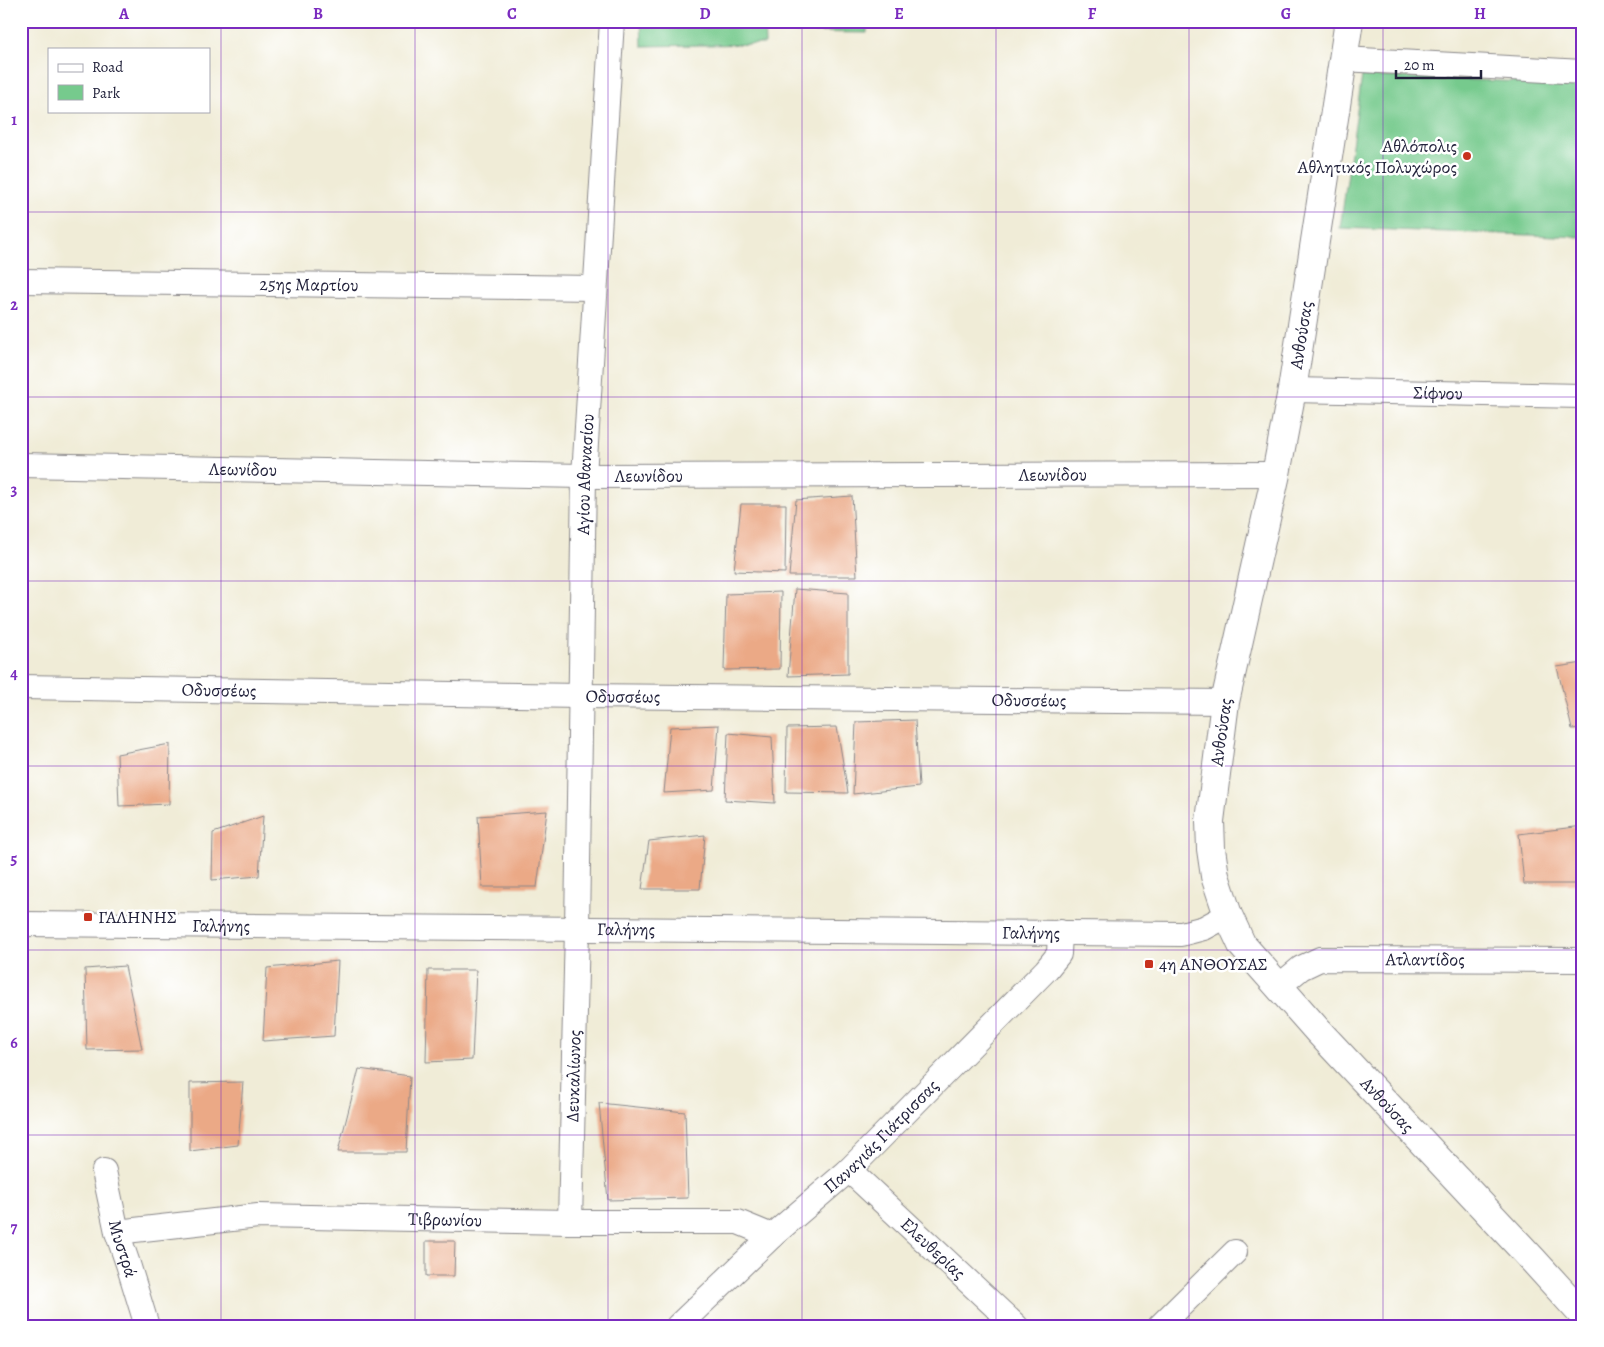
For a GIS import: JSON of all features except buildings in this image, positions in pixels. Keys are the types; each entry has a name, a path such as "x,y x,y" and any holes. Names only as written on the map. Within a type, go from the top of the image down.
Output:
{"street":[{"name":"Αγίου Αθανασίου","path":"577,928 584,476 612,21"},
{"name":"Ανθούσας","path":"1349,21 1292,390 1276,474 1224,702 1210,821 1211,849 1215,876 1228,915 1242,945 1401,1121 1583,1315"},
{"path":"1343,59 1583,72"},
{"name":"25ης Μαρτίου","path":"21,281 595,288"},
{"name":"Σίφνου","path":"1292,390 1583,396"},
{"name":"Λεωνίδου","path":"21,465 584,476 1276,474"},
{"name":"Οδυσσέως","path":"21,687 580,696 1224,702"},
{"name":"Γαλήνης","path":"21,924 1181,934 1204,928 1228,915"},
{"name":"Δευκαλίωνος","path":"570,1222 577,928"},
{"name":"Παναγιάς Γιάτρισσας","path":"678,1326 772,1236 849,1170 1046,970 1059,954 1060,932"},
{"name":"Ατλαντίδος","path":"1278,987 1301,968 1320,959 1583,960"},
{"name":"Ελευθερίας","path":"849,1170 1016,1326"},
{"name":"Μυστρά","path":"104,1171 117,1232 147,1326"},
{"name":"Τιβρωνίου","path":"117,1232 258,1216 570,1222 738,1222 772,1236"},
{"path":"1160,1326 1235,1252"}],"green space":[{"path":"641,21 764,21 765,44 642,46"},
{"path":"791,21 867,21 867,33 791,32"},
{"name":"Αθλόπολις Αθλητικός Πολυχώρος","path":"1362,76 1583,84 1583,237 1340,228"}],"place":[{"name":"Αθλόπολις Αθλητικός Πολυχώρος","path":"1467,156"},
{"name":"ΓΑΛΗΝΗΣ","path":"88,917"},
{"name":"4η ΑΝΘΟΥΣΑΣ","path":"1149,964"}]}
